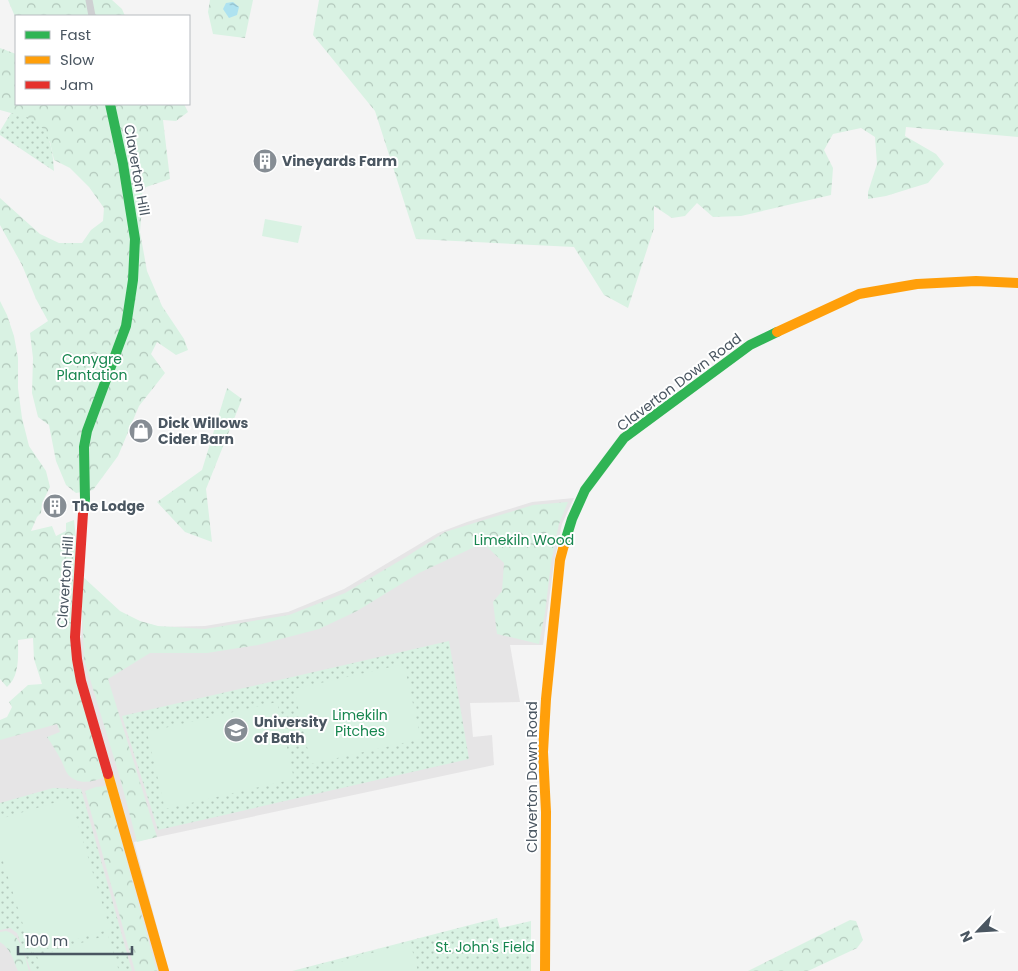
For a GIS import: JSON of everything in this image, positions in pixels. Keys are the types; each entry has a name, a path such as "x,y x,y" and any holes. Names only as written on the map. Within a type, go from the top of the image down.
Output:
{"street":[{"path":"89,0 92,15"},
{"name":"Claverton Hill","path":"110,105 123,164 135,239 133,280 126,326 87,431 84,447 85,499 75,637 81,681 164,971"},
{"name":"Claverton Down Road","path":"545,971 546,812 544,752 546,699 560,560 572,519 585,490 624,438 750,345 859,294 917,284 976,281 1018,283"}],"shaded area":[{"name":"University of Bath","path":"574,498 562,524 554,563 543,645 510,645 520,702 470,703 473,737 492,735 494,765 134,842 169,971 0,971 0,726 83,675 80,660 84,584 117,614 159,627 205,626 288,612 344,589 438,533 532,502"}],"green space":[{"path":"8,0 112,0 122,9 125,15 15,15 15,17"},
{"path":"210,0 253,0 245,38 213,34 208,12"},
{"path":"319,0 1018,0 1018,137 906,127 905,136 936,154 944,164 928,183 886,196 868,199 868,192 877,164 875,137 861,128 833,134 824,150 833,168 831,195 741,216 713,217 697,203 685,216 672,218 654,206 654,228 628,308 604,295 574,247 416,239 375,111 313,35"},
{"name":"Conygre Plantation","path":"0,48 15,54 15,105 184,105 188,112 176,121 163,120 170,179 146,187 139,199 142,206 140,232 147,271 162,306 184,339 188,350 176,355 157,342 151,354 165,373 139,406 118,456 93,490 76,493 66,485 56,461 49,425 38,417 32,393 33,358 30,333 48,321 36,299 22,265 0,225 0,198 40,234 59,243 82,243 91,230 103,221 104,208 89,187 70,168 54,160 50,142 29,118 0,110"},
{"path":"11,113 27,117 41,126 49,140 53,155 54,171 0,135 0,131"},
{"path":"265,219 302,226 298,243 262,236"},
{"path":"0,301 14,336 18,358 18,388 22,418 29,446 46,471 50,487 42,503 41,513 37,517 31,531 52,526 56,536 66,531 66,523 74,520 77,548 72,635 93,738 104,777 94,781 74,780 67,773 47,737 60,732 57,724 0,740 0,720 7,717 12,707 9,702 28,685 42,684 34,659 33,638 18,640 16,672 7,687 0,679"},
{"path":"227,388 242,399 206,489 212,542 185,532 157,502 202,470"},
{"name":"Limekiln Wood","path":"568,502 559,524 551,563 539,644 497,634 493,602 502,591 504,563 483,543 419,573 357,611 319,629 258,645 207,653 150,653 108,679 157,837 137,842 84,659 81,575 120,611 140,621 158,626 205,629 289,615 345,593 445,532 533,505"},
{"name":"Limekiln Pitches","path":"449,641 469,759 158,830 122,716"},
{"path":"404,664 421,739 311,764 294,689"},
{"path":"277,702 294,779 165,809 147,732"},
{"path":"106,786 157,971 135,971 85,791"},
{"path":"53,788 81,789 132,971 31,971 17,933 10,928 0,930 0,803"},
{"path":"70,798 110,929 32,953 0,852 0,819"},
{"name":"St. John's Field","path":"497,918 500,928 531,921 531,971 292,971"},
{"path":"850,920 856,921 863,940 857,948 808,971 748,971"},
{"path":"6,931 16,937 19,942 29,971 18,971 9,951 0,942 0,932"},
{"path":"108,935 119,971 41,971 37,956"},
{"path":"410,942 418,971 309,971"}],"water":[{"path":"233,2 239,7 237,15 229,18 223,9 226,3"}],"traffic: fast":[{"path":"83,513 85,499 84,447 87,431 126,326 133,280 135,239 123,164 110,105"},
{"path":"564,545 572,519 585,490 624,438 750,345 777,332"}],"traffic: slow":[{"path":"777,332 859,294 917,284 976,281 1018,283"},
{"path":"545,971 546,812 543,752 546,699 560,560 564,545"},
{"path":"108,774 164,971"}],"traffic: jam":[{"path":"83,513 75,637 77,659 81,681 108,774"}],"place":[{"name":"Vineyards Farm","path":"265,161"},
{"name":"Dick Willows Cider Barn","path":"141,431"},
{"name":"The Lodge","path":"55,506"},
{"name":"University of Bath","path":"236,730"}]}
